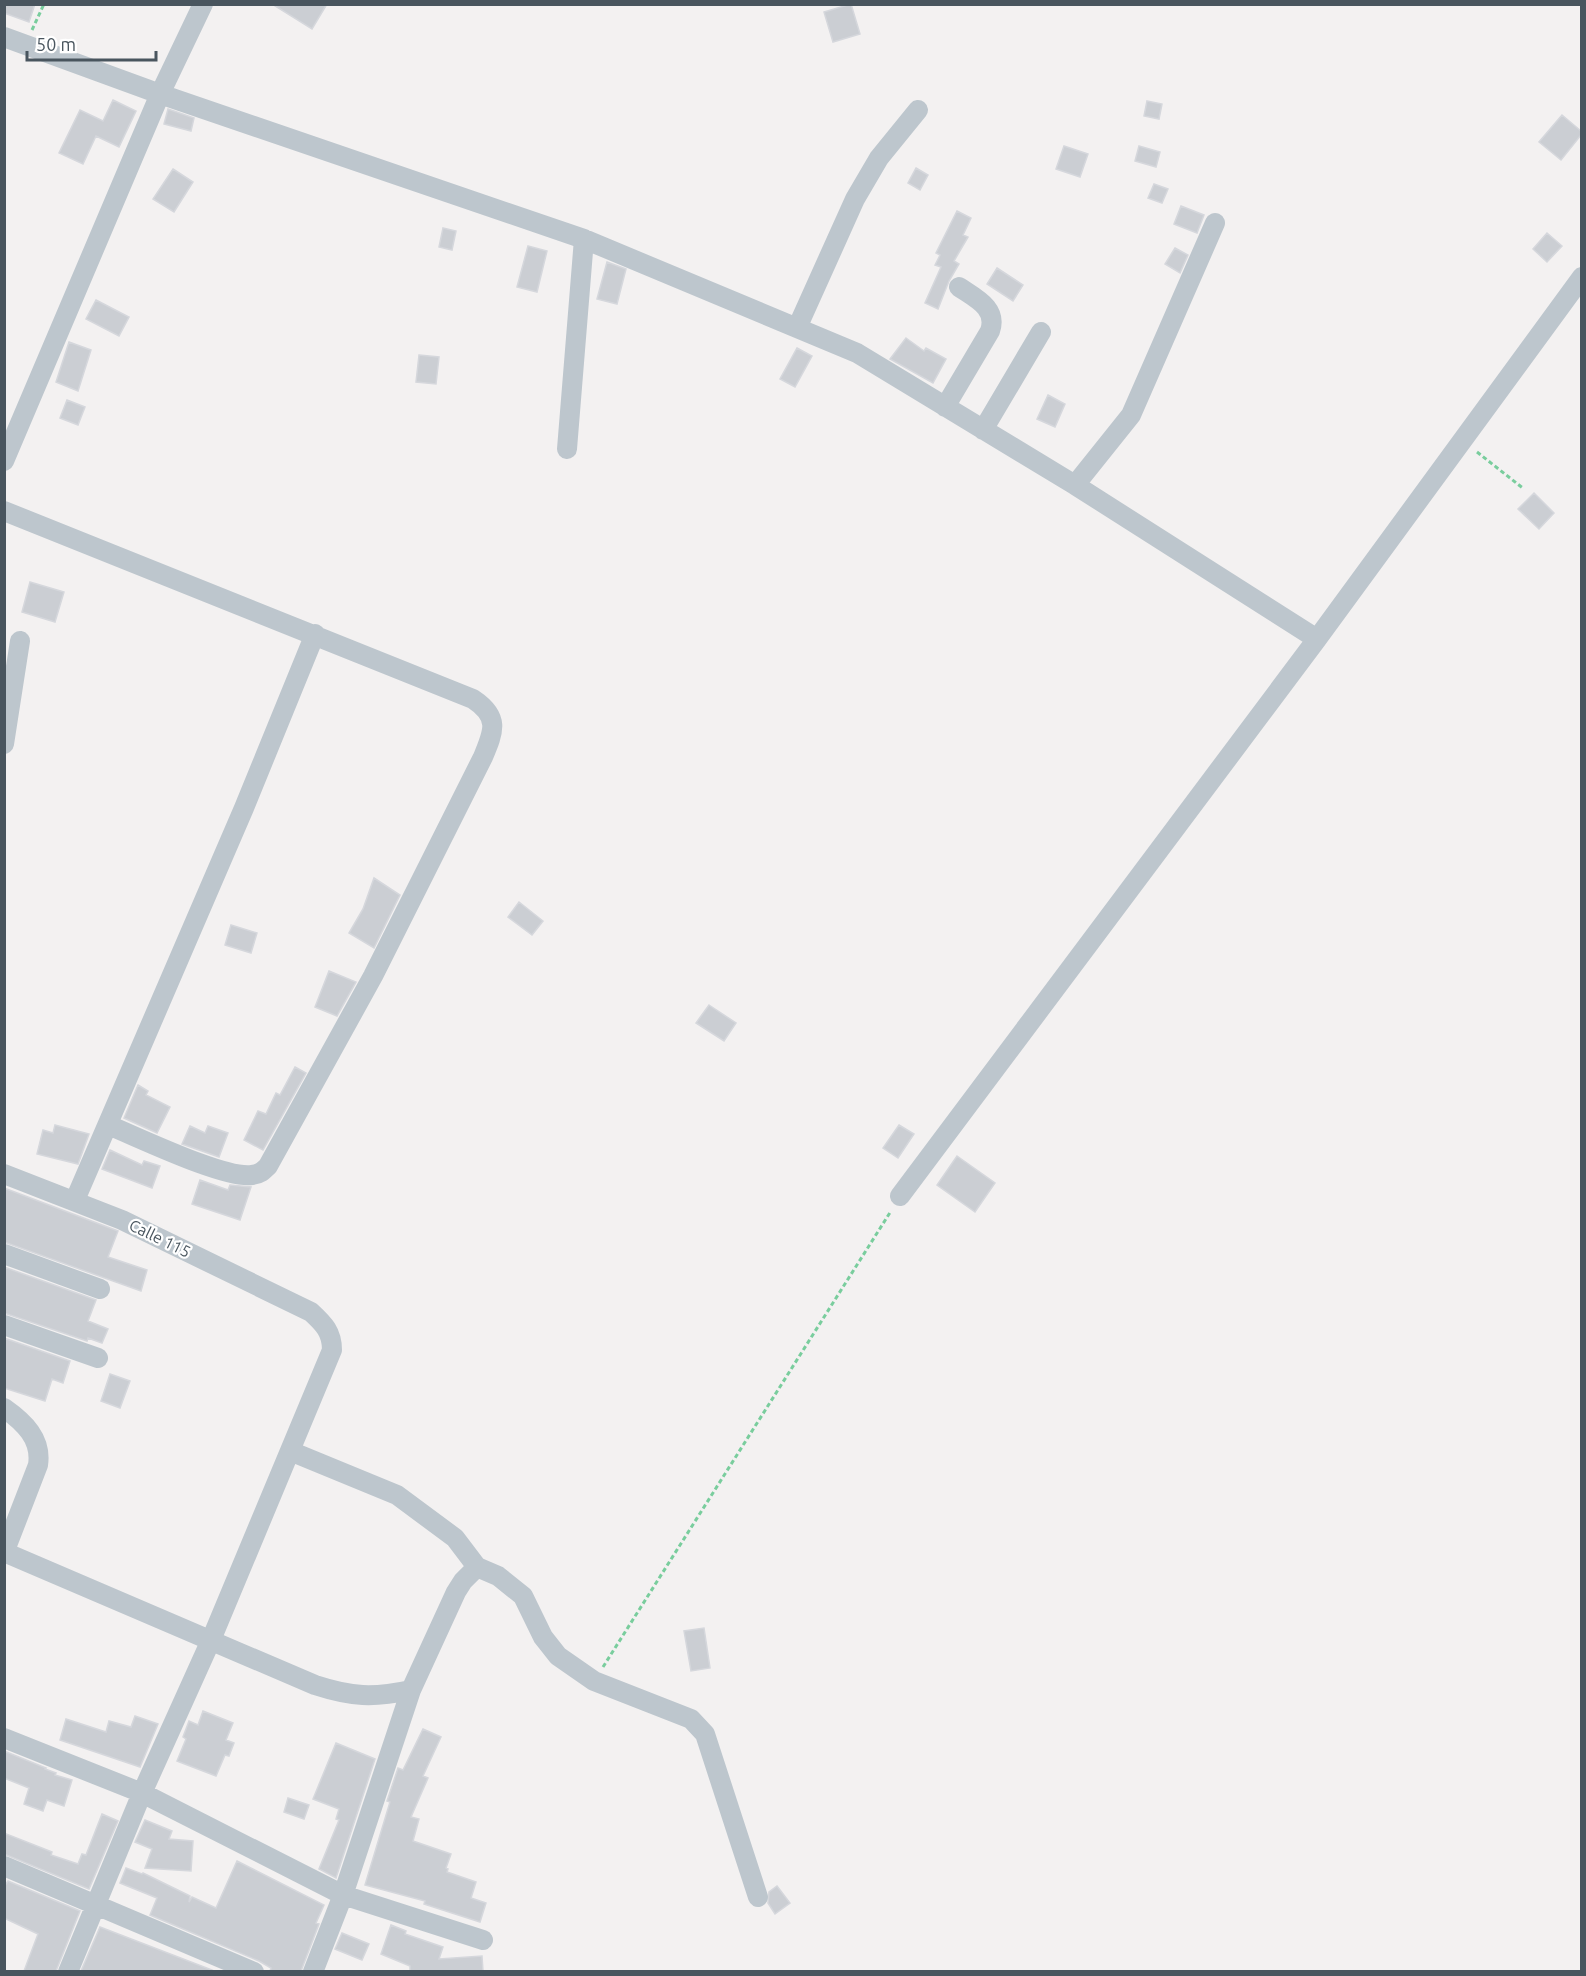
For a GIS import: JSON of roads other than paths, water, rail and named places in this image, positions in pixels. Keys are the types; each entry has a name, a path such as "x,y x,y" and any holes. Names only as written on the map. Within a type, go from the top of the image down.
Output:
{"street":[{"path":"4,461 160,94 203,4"},
{"path":"4,37 160,94 584,239 857,353 1076,485 1317,639"},
{"path":"797,328 855,199 879,158 918,110"},
{"path":"1076,485 1131,416 1215,223"},
{"path":"567,449 584,239"},
{"path":"900,1196 1317,639 1581,277"},
{"path":"945,407 990,331 992,321 989,309 959,287"},
{"path":"983,430 1041,332"},
{"path":"4,511 473,699 485,707 493,721 491,737 373,976 268,1166 261,1173 237,1174 210,1166 108,1125"},
{"path":"75,1200 244,808 315,634"},
{"path":"4,744 21,641"},
{"name":"Calle 115","path":"4,1174 122,1220 311,1312 327,1327 332,1339 332,1350 290,1451"},
{"path":"4,1254 100,1289"},
{"path":"4,1326 98,1358"},
{"path":"4,1408 32,1434 37,1442 39,1454 38,1465 4,1552 343,1694 387,1695 411,1690"},
{"path":"68,1971 142,1793 211,1640 290,1451 397,1495 455,1538 477,1567 498,1576 523,1596 543,1637 558,1656 594,1681 692,1719 705,1734 759,1897"},
{"path":"314,1971 343,1895 411,1690 456,1592 477,1567"},
{"path":"4,1738 142,1793 343,1895 483,1940"},
{"path":"4,1866 254,1971"}]}
